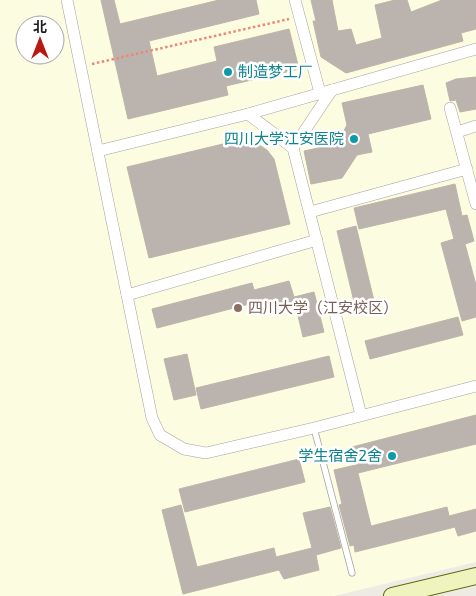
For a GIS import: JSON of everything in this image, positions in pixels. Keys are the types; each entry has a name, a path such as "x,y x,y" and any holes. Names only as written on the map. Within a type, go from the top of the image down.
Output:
{"main road":[{"path":"392,596 476,576"}],"street":[{"path":"67,0 152,418 160,435 184,448 206,453 314,428 476,386"},
{"path":"295,0 320,93"},
{"path":"98,151 248,114 476,49"},
{"path":"293,148 332,90"},
{"path":"450,108 476,204"},
{"path":"248,114 293,148 362,415"},
{"path":"456,132 476,126"},
{"path":"310,212 467,169"},
{"path":"127,295 318,240"}],"lane":[{"path":"314,428 352,573"}],"path":[{"path":"80,66 300,16"}],"shaded area":[{"name":"四川大学（江安校区）","path":"0,0 476,0 476,562 334,596 0,596"}],"building":[{"name":"制造梦工厂","path":"101,0 114,0 120,24 219,0 256,0 259,14 149,41 157,76 217,61 214,47 289,29 299,69 226,86 228,95 128,119"},
{"path":"311,0 332,0 338,31 351,29 356,45 382,38 375,5 395,0 407,0 411,12 442,0 476,0 476,29 461,33 463,41 346,73 321,57 313,21 316,21"},
{"path":"476,77 476,109 460,112 456,100 450,101 446,83 456,79"},
{"name":"四川大学江安医院","path":"423,85 431,119 368,134 372,152 357,155 342,178 311,184 304,151 337,144 347,125 342,103"},
{"path":"248,138 267,150 274,159 290,224 149,258 127,167"},
{"path":"455,184 462,216 467,215 474,241 465,244 476,285 476,317 462,321 441,243 454,239 446,209 359,229 354,208"},
{"path":"356,226 375,305 356,310 337,231"},
{"path":"289,281 294,297 314,292 324,332 303,337 295,303 260,312 257,302 157,328 152,309 252,283 254,290"},
{"path":"458,317 463,335 370,359 365,341"},
{"path":"187,354 196,395 174,400 164,359"},
{"path":"329,356 334,377 201,409 196,388"},
{"name":"学生宿舍2舍","path":"476,415 476,444 358,473 352,447"},
{"path":"299,459 305,482 185,512 179,489"},
{"path":"356,465 371,526 447,507 449,516 476,509 476,531 458,536 455,527 355,552 354,545 350,546 339,505 342,504 334,470"},
{"path":"181,505 197,567 274,548 276,557 312,548 303,513 330,507 341,548 316,555 319,570 284,579 279,570 183,594 162,510"}],"place":[{"name":"制造梦工厂","path":"228,72"},
{"name":"四川大学江安医院","path":"354,139"},
{"name":"四川大学（江安校区）","path":"238,308"},
{"name":"学生宿舍2舍","path":"392,456"}]}
